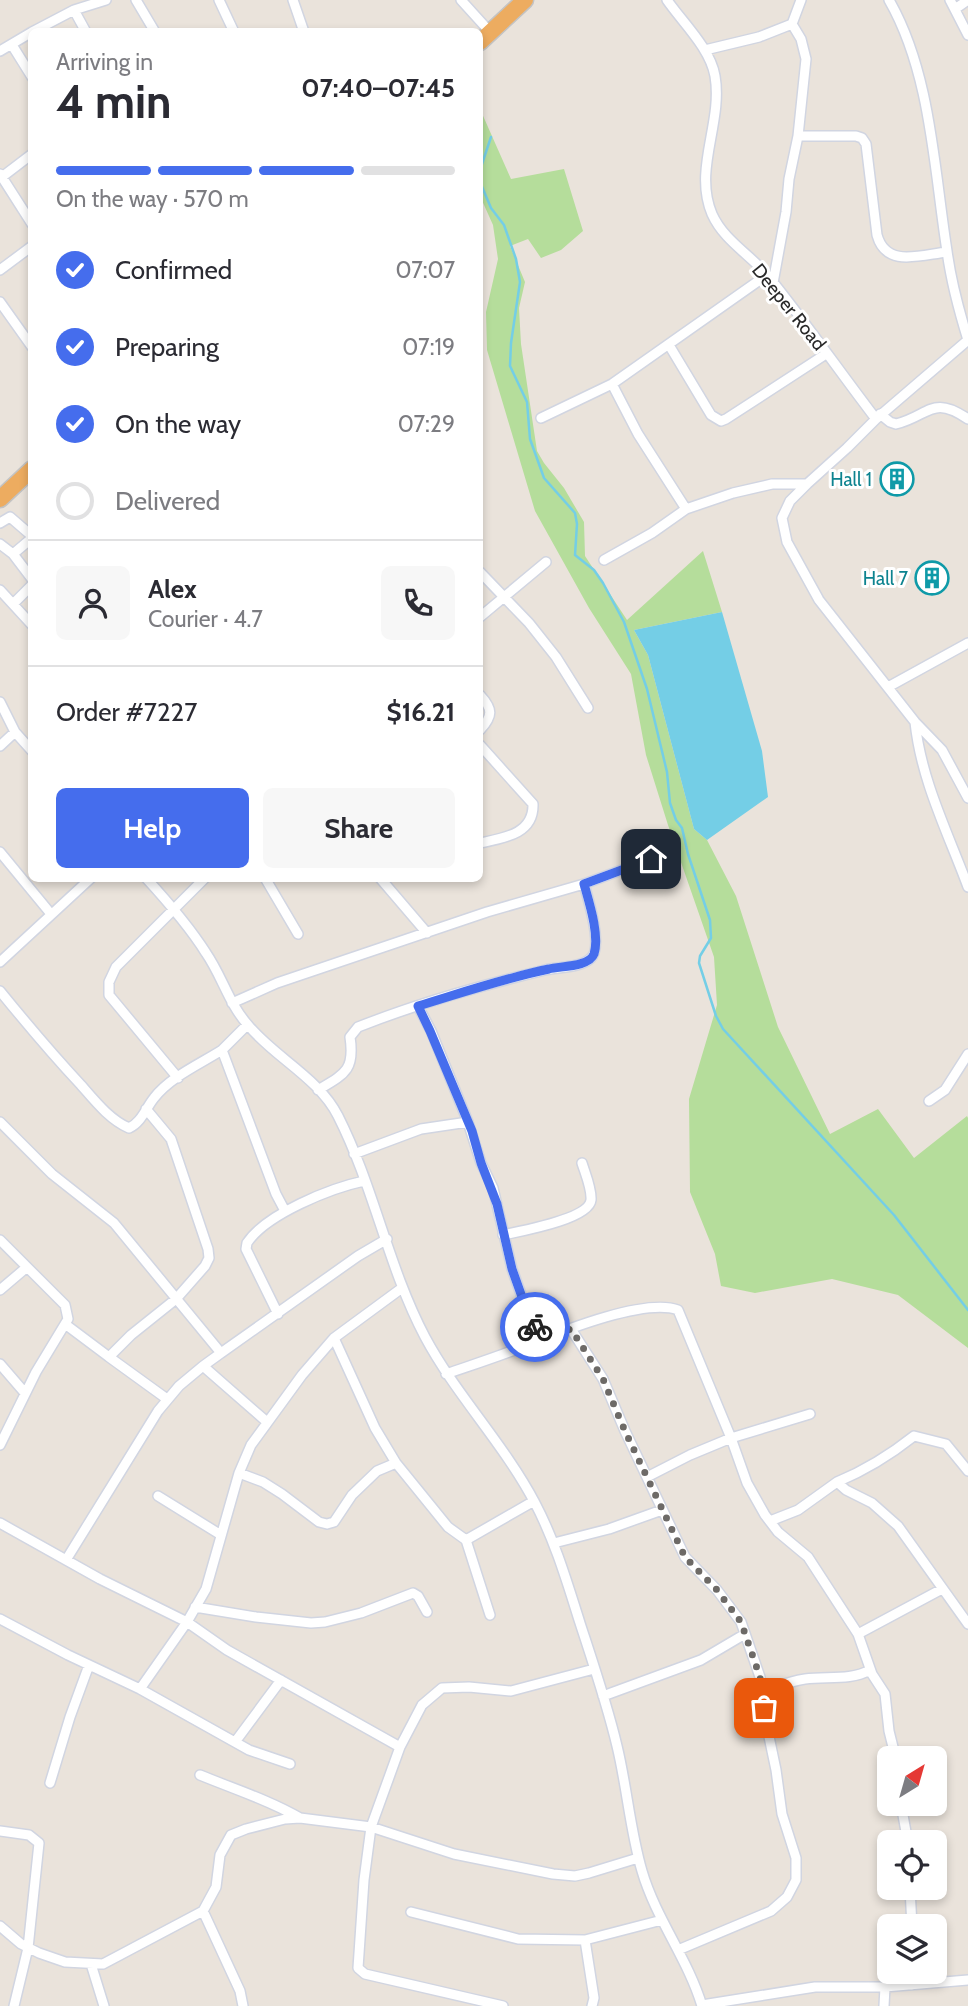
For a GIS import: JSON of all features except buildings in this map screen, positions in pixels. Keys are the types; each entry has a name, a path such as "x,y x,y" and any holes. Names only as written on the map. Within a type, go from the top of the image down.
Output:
{"highway":[{"path":"485,37 525,0"},
{"path":"0,499 28,473"}],"street":[{"path":"39,28 77,6 106,0"},
{"path":"136,0 153,28"},
{"path":"219,0 232,28"},
{"path":"293,0 302,28"},
{"path":"461,0 479,28"},
{"name":"Deeper Road","path":"667,0 705,50 715,76 715,111 705,194 713,216 725,236 774,283 826,354 878,416"},
{"path":"705,50 759,37 792,23 801,0"},
{"path":"889,0 912,50 929,126 956,301 968,340 878,416 848,448 790,501 782,518 787,542 819,600 915,722 942,750 968,798"},
{"path":"950,0 968,35"},
{"path":"955,9 968,1"},
{"path":"77,6 85,28"},
{"path":"774,283 798,136 806,59 801,39 792,23"},
{"path":"0,50 28,35"},
{"path":"12,45 28,71"},
{"path":"798,136 862,138 866,144 880,246 895,257 947,251"},
{"path":"28,157 1,175 28,218"},
{"path":"0,270 28,249"},
{"path":"541,418 612,384 767,275"},
{"path":"0,302 28,341"},
{"path":"669,345 711,415 721,421 826,354"},
{"path":"612,384 638,434 686,509"},
{"path":"878,416 896,424 934,407 953,409 968,419"},
{"path":"604,560 652,533 686,509 733,493 772,484 807,484"},
{"path":"0,523 10,517 28,533"},
{"path":"13,554 28,541"},
{"path":"0,544 13,554 28,574"},
{"path":"483,614 546,562"},
{"path":"483,575 529,623 556,657 588,708"},
{"path":"13,604 28,589"},
{"path":"0,590 28,621"},
{"path":"888,687 968,643"},
{"path":"483,698 491,712 483,727"},
{"path":"0,702 15,732 28,747"},
{"path":"915,722 918,749 932,795 968,887"},
{"path":"0,746 15,732"},
{"path":"483,748 533,804 531,821 522,831 483,842"},
{"path":"0,853 51,914"},
{"path":"232,1003 277,983 487,912 584,884 651,859"},
{"path":"0,962 87,882"},
{"path":"150,882 174,909 208,955 232,1003 247,1025 318,1090 337,1113 387,1239 402,1288 424,1335 446,1374 464,1395 534,1501 554,1543 603,1696 617,1746 638,1858 662,1920 688,1968 702,2005 815,1987 885,1987 912,1984"},
{"path":"178,1078 109,995 109,982 116,967 201,882"},
{"path":"267,882 298,934"},
{"path":"383,882 428,933"},
{"path":"318,1090 346,1071 353,1055 350,1037 359,1027 418,1006 548,969 582,963 592,957 594,922 584,884"},
{"path":"0,991 46,1048 102,1109 129,1128 135,1125 159,1092 222,1050 247,1025"},
{"path":"418,1006 493,1188 512,1269 532,1325 531,1343"},
{"path":"222,1050 276,1194 285,1211"},
{"path":"929,1101 945,1090 968,1054"},
{"path":"109,1357 131,1335 176,1299 209,1258 171,1139 146,1109"},
{"path":"0,1122 52,1174 114,1223 221,1353"},
{"path":"354,1154 421,1129 468,1122"},
{"path":"503,1236 580,1214 589,1207 591,1198 582,1163"},
{"path":"278,1314 246,1248 250,1238 285,1211 327,1192 364,1181"},
{"path":"66,1560 167,1399 203,1366 358,1256 387,1239"},
{"path":"0,1240 65,1305 68,1312 65,1324 1,1439"},
{"path":"0,1290 27,1268"},
{"path":"140,1689 187,1622 205,1588 239,1473 251,1445 302,1375 334,1338 402,1288"},
{"path":"446,1374 549,1336 633,1310 658,1306 678,1310 747,1483 778,1532 808,1557 858,1634 870,1670 885,1694 893,1746"},
{"path":"65,1324 167,1399"},
{"path":"532,1325 549,1336"},
{"path":"571,1329 603,1379 685,1557 730,1605 741,1622 756,1662 782,1814 796,1858 796,1880 788,1897 771,1911 678,1950"},
{"path":"334,1338 375,1428 396,1463 447,1527 466,1540 490,1615"},
{"path":"0,1364 25,1393"},
{"path":"203,1366 267,1422"},
{"path":"647,1477 731,1438 810,1414"},
{"path":"770,1521 798,1510 837,1482 879,1462 914,1436 946,1444 968,1471"},
{"path":"239,1473 263,1482 319,1522 327,1524 334,1522 352,1495 377,1471 396,1463"},
{"path":"837,1482 846,1490 872,1503 892,1520 968,1624"},
{"path":"158,1496 221,1535"},
{"path":"466,1540 534,1501"},
{"path":"554,1543 609,1530 662,1510"},
{"path":"0,1522 66,1560 187,1622 226,1650 400,1748"},
{"path":"858,1634 942,1590"},
{"path":"195,1607 311,1623 361,1613 413,1593 427,1612"},
{"path":"0,1619 140,1689 249,1750 290,1764"},
{"path":"603,1696 701,1660 745,1634"},
{"path":"50,1783 89,1665"},
{"path":"503,2006 365,1974 358,1968 371,1826 400,1748 422,1705 432,1694 442,1688 470,1687 512,1691 594,1669"},
{"path":"762,1692 797,1681 844,1678 870,1670"},
{"path":"235,1742 281,1680"},
{"path":"200,1775 275,1803 300,1818"},
{"path":"0,1926 28,1948 65,1962 103,1964 203,1912 216,1887 220,1855 231,1835 272,1822 300,1818 371,1826 454,1854 553,1874 575,1876 638,1858"},
{"path":"0,1831 29,1836 39,1843 28,1948 13,2006"},
{"path":"203,1912 240,1991 243,2006"},
{"path":"411,1912 518,1940 585,1940 662,1920"},
{"path":"585,1940 594,1998 592,2006"},
{"path":"91,1964 104,2006"},
{"path":"947,1982 968,1980"},
{"path":"884,2006 885,1987"}],"green space":[{"path":"483,116 511,179 564,169 583,231 561,250 541,258 528,239 510,246 525,282 519,308 521,344 537,451 584,522 585,556 627,620 703,551 722,612 634,630 648,655 694,829 707,840 736,896 778,1027 830,1134 878,1109 914,1158 967,1116 968,1118 968,1348 898,1295 832,1279 755,1293 721,1286 715,1254 690,1192 689,1099 717,1005 714,957 646,755 631,674 589,608 535,511 487,350 486,312 498,259 493,225 483,203"}],"water":[{"path":"722,612 762,751 768,797 707,840 694,829 648,655 634,630"}],"waterway":[{"path":"483,161 491,137"},
{"path":"483,189 491,208 504,225 516,259 520,282 510,366 527,402 530,439 544,478 575,513 575,555 594,570 624,622 647,689 667,772 670,803 682,828 710,920 711,938 700,956 699,963 716,1016 723,1029 894,1215 968,1310"}],"way so far":[{"path":"535,1327 549,1336 571,1329 603,1379 685,1557 730,1605 741,1622 760,1677 764,1708"}],"place":[{"name":"Hall 1","path":"897,479"},
{"name":"Hall 7","path":"932,578"}],"route":[{"path":"535,1327 512,1269 493,1188 481,1163 472,1131 418,1006 548,969 582,963 592,957 594,922 584,884 651,859"}]}
